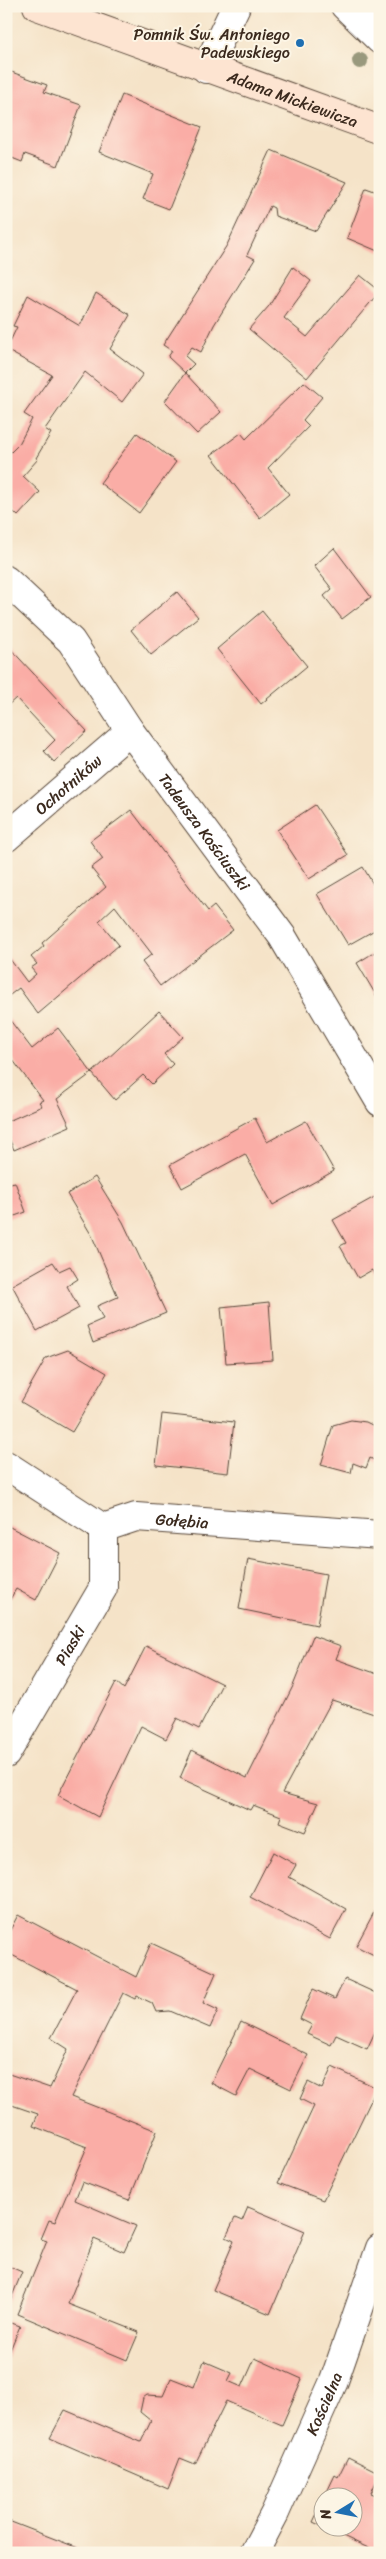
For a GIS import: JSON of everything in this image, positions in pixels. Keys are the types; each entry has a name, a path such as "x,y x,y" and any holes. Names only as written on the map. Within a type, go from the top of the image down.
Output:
{"main road":[{"name":"Adama Mickiewicza","path":"37,6 206,69 380,130"}],"street":[{"path":"206,69 236,6"},
{"path":"344,6 380,40"},
{"name":"Tadeusza Kościuszki","path":"6,580 70,640 130,730 282,936 380,1102"},
{"name":"Ochotników","path":"6,838 130,730"},
{"path":"6,1465 103,1528"},
{"name":"Gołębia","path":"103,1528 136,1517 380,1536"},
{"name":"Piaski","path":"6,1754 103,1588 103,1528"},
{"name":"Kościelna","path":"254,2553 275,2513 334,2381 380,2248"}],"building":[{"path":"6,70 47,85 44,92 81,105 58,166 25,154 22,162 7,156 11,146 6,144"},
{"path":"122,95 202,127 169,209 143,199 153,174 99,152"},
{"path":"271,150 347,182 316,231 275,216 274,208 270,206 247,255 255,259 214,325 201,352 192,347 185,356 194,364 185,373 168,357 172,351 163,345 227,245"},
{"path":"366,188 380,193 380,252 347,238"},
{"path":"293,267 311,281 284,318 307,337 360,275 380,291 307,378 249,329 269,306"},
{"path":"96,293 130,315 110,349 143,374 122,402 85,372 45,429 51,433 36,458 38,459 23,476 40,492 18,516 6,505 6,457 19,444 32,419 24,414 52,375 6,350 17,327 13,326 28,295 80,326"},
{"path":"185,373 221,412 197,434 165,401"},
{"path":"304,382 322,397 303,420 309,426 268,468 289,494 260,518 211,455 241,433 246,439"},
{"path":"137,433 176,462 139,513 100,483"},
{"path":"334,548 371,597 342,619 324,596 332,589 314,566"},
{"path":"177,592 198,617 151,655 131,630"},
{"path":"262,611 307,666 261,704 217,649"},
{"path":"6,644 87,731 54,762 44,751 55,740 16,698 6,707"},
{"path":"315,805 348,855 309,879 277,830"},
{"path":"131,810 208,911 214,906 233,930 160,986 142,962 152,954 115,906 99,921 119,945 38,1014 19,988 6,998 6,954 27,982 36,974 31,968 37,964 31,957 44,946 42,943 106,887 91,868 103,859 90,841"},
{"path":"363,867 380,896 380,927 348,945 317,894"},
{"path":"380,949 380,1002 357,963"},
{"path":"159,1011 183,1037 164,1054 173,1064 152,1084 143,1075 115,1100 92,1073"},
{"path":"9,1019 32,1049 58,1028 92,1073 57,1099 70,1126 14,1150 6,1131 6,1122 42,1106 39,1102 43,1100 6,1051 6,1021"},
{"path":"255,1118 267,1142 306,1121 334,1171 273,1205 245,1154 182,1188 170,1165"},
{"path":"95,1177 123,1222 166,1313 93,1343 87,1326 103,1319 97,1306 118,1297 92,1236 67,1194"},
{"path":"15,1182 26,1212 6,1219 6,1184"},
{"path":"380,1194 380,1276 376,1278 372,1270 358,1278 340,1246 346,1243 333,1220"},
{"path":"53,1262 59,1271 70,1266 78,1279 67,1286 79,1308 37,1331 12,1285"},
{"path":"269,1302 273,1360 226,1363 221,1307"},
{"path":"68,1350 107,1373 72,1432 21,1402 46,1358"},
{"path":"162,1414 234,1422 228,1473 156,1465"},
{"path":"351,1420 366,1422 380,1429 380,1463 370,1458 366,1468 353,1463 351,1473 321,1465 333,1425"},
{"path":"6,1525 60,1553 36,1600 16,1589 8,1603 6,1603"},
{"path":"248,1559 326,1574 317,1625 239,1609"},
{"path":"313,1636 341,1646 336,1659 380,1675 380,1716 332,1700 282,1793 318,1803 305,1832 279,1822 281,1816 253,1805 250,1810 180,1778 192,1750 247,1778 293,1686"},
{"path":"146,1646 222,1684 199,1729 177,1718 166,1739 141,1726 98,1817 58,1795 116,1682 124,1689"},
{"path":"273,1852 296,1865 289,1877 346,1909 330,1939 250,1897"},
{"path":"380,1901 380,1958 356,1946"},
{"path":"18,1915 136,1977 151,1943 216,1973 203,2003 218,2010 210,2028 170,2011 156,2012 152,2003 137,1996 135,1999 123,1993 71,2097 157,2131 129,2200 82,2182 75,2200 136,2226 124,2252 94,2239 68,2304 139,2332 127,2360 17,2314 47,2241 41,2239 49,2220 55,2222 87,2147 33,2126 38,2114 6,2103 6,2073 50,2088 68,2049 51,2038 77,1989 6,1952 6,1938"},
{"path":"345,1979 380,1995 380,2021 367,2049 336,2035 331,2045 307,2034 312,2025 300,2019 313,1989 335,1999"},
{"path":"241,2022 308,2055 291,2089 250,2069 236,2096 211,2083"},
{"path":"332,2067 377,2088 323,2200 278,2183 314,2106 300,2099 304,2090 308,2082 322,2089"},
{"path":"248,2207 305,2231 270,2314 213,2290 234,2241 226,2237 235,2218 242,2221"},
{"path":"6,2265 22,2272 6,2311"},
{"path":"6,2321 20,2326 6,2360"},
{"path":"255,2358 302,2379 282,2425 226,2401 195,2464 180,2458 168,2489 50,2438 65,2410 141,2442 151,2421 140,2412 143,2398 147,2395 163,2396 171,2378 194,2387 204,2361 232,2373 228,2381 242,2387"},
{"path":"348,2457 380,2473 371,2493 380,2497 379,2553 343,2536 364,2536 364,2486 330,2486 335,2475 338,2477"},
{"path":"6,2520 91,2553 6,2553"}],"place":[{"name":"Pomnik Św. Antoniego Padewskiego","path":"300,43"}]}
